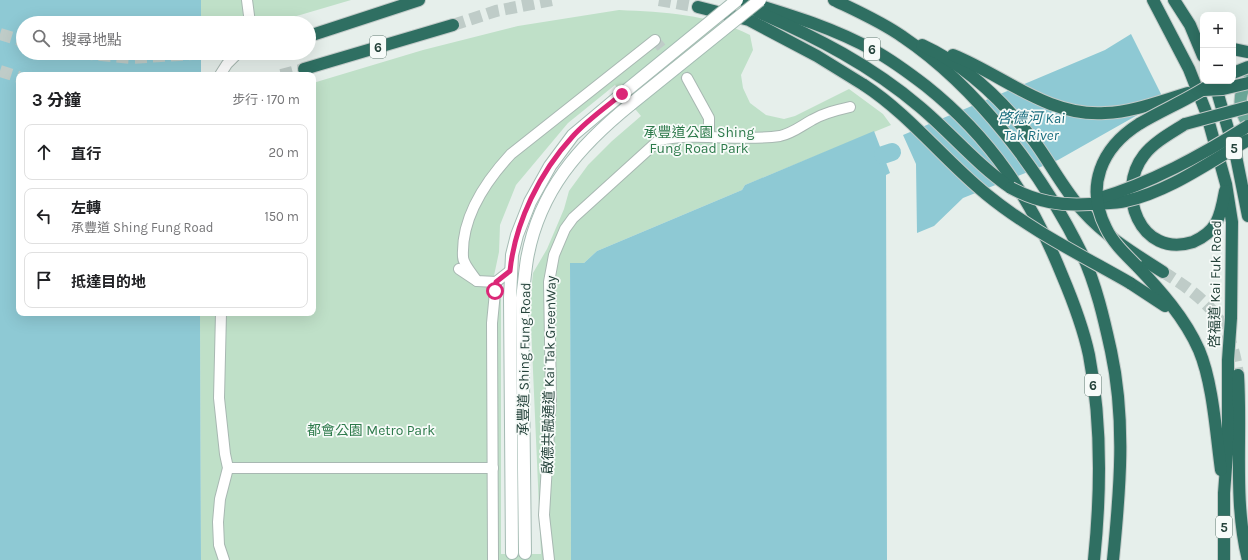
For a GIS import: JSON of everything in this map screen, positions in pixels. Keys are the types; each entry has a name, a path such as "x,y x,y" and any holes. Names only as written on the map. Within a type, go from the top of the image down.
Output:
{"highway":[{"name":"6","path":"316,34 419,0"},
{"path":"731,0 830,46 882,77 921,107 988,171 1011,188 1036,200 1078,209 1124,202 1143,196 1174,182 1248,140"},
{"name":"6","path":"741,0 805,19 832,30 875,51 903,69 972,127 1010,173 1037,219 1064,279 1080,322 1088,354 1093,379 1099,460 1098,518 1094,560"},
{"name":"6","path":"834,0 903,36 957,82 1014,143 1058,210 1082,255 1092,282 1111,352 1119,413 1121,451 1120,486 1113,560"},
{"name":"啓福道 Kai Fuk Road","path":"1153,0 1175,38 1197,89 1214,139 1226,184 1233,235 1228,360 1228,441 1224,493 1224,560"},
{"path":"1174,0 1190,25 1200,49"},
{"path":"698,7 749,20 817,56 864,86 893,108 967,177 1008,211 1130,283 1179,316"},
{"name":"6","path":"304,69 453,25"},
{"path":"1190,25 1200,31"},
{"path":"903,36 932,46 984,69 1052,105 1087,113 1118,112 1203,90 1223,89 1248,82"},
{"path":"903,36 931,49 972,75 1013,116 1030,136 1078,209 1116,241 1162,272"},
{"path":"1236,50 1248,52"},
{"path":"1236,72 1248,67"},
{"path":"1179,316 1106,230 1095,198 1097,179 1103,163 1113,147 1138,125 1203,90 1211,84"},
{"name":"5","path":"1216,84 1236,156 1248,216"},
{"path":"1226,184 1217,221 1202,237 1188,243 1170,244 1156,239 1144,229 1133,209 1130,188 1135,171 1143,155 1149,149 1185,124 1248,107"},
{"path":"1078,209 1143,184 1198,156 1248,125"},
{"name":"5","path":"1179,316 1199,350 1210,394 1224,493"},
{"path":"1238,375 1241,530 1248,560"}],"main road":[{"name":"承豐道 Shing Fung Road","path":"512,553 510,271 517,235 530,202 550,166 573,135 737,0"},
{"name":"承豐道 Shing Fung Road","path":"524,553 522,298 527,258 544,207 562,174 585,144 631,104 760,0"},
{"path":"1248,82 1243,89 1240,101 1242,113 1248,125"}],"street":[{"path":"247,0 249,16"},
{"path":"477,281 463,259 466,234 482,191 493,173 512,154 655,40"},
{"path":"222,72 230,60"},
{"path":"687,78 709,118 709,136"},
{"name":"啟德共融通道 Kai Tak GreenWay","path":"549,560 544,515 551,398 549,282 554,255 565,229 573,218 659,140 709,136 757,138 780,136 793,133 812,120 830,111 850,107"},
{"path":"459,269 477,281 496,282 510,271"},
{"path":"493,560 492,323 496,282"},
{"path":"221,316 219,398 224,454 228,468 220,499 218,522 219,545 224,560"},
{"path":"228,468 493,468"}],"green space":[{"path":"201,0 351,0 297,16 201,16"},
{"name":"都會公園 Metro Park","path":"619,10 686,15 719,23 750,35 753,50 741,75 743,88 750,103 766,115 784,119 795,116 849,89 883,114 891,125 745,185 742,190 597,251 584,263 570,263 571,560 201,560 200,316 316,316 316,82 423,50 518,26","holes":["615,85 641,116 612,141 588,165 569,191 564,209 547,249 533,273 530,302 541,554 501,554 501,299 495,291 491,290 499,252 500,225 516,185 568,123"]}],"water":[{"path":"0,0 201,0 201,16 16,16 16,60 201,60 201,72 16,72 16,316 200,316 201,560 0,560"},
{"name":"啓德河 Kai Tak River","path":"1131,34 1164,100 1058,160 963,198 934,226 917,233 916,164 903,135 1105,50"},
{"path":"874,131 890,173 886,175 887,560 571,560 570,263 584,263 597,251 742,190 745,185"}],"waterway":[{"name":"啓德河 Kai Tak River","path":"883,155 892,152"}],"tunnel":[{"path":"453,25 496,11 552,0"},
{"path":"659,0 698,7"},
{"path":"0,34 16,39"},
{"path":"655,40 687,78"},
{"path":"292,72 304,69"},
{"path":"0,71 16,76"},
{"path":"1163,272 1192,292 1214,313 1230,340 1235,356 1238,375"}],"route":[{"path":"495,291 496,282 510,271 517,235 530,202 550,166 573,135 622,94"}],"park label":[{"name":"承豐道公園 Shing Fung Road Park","path":"699,140"}]}
